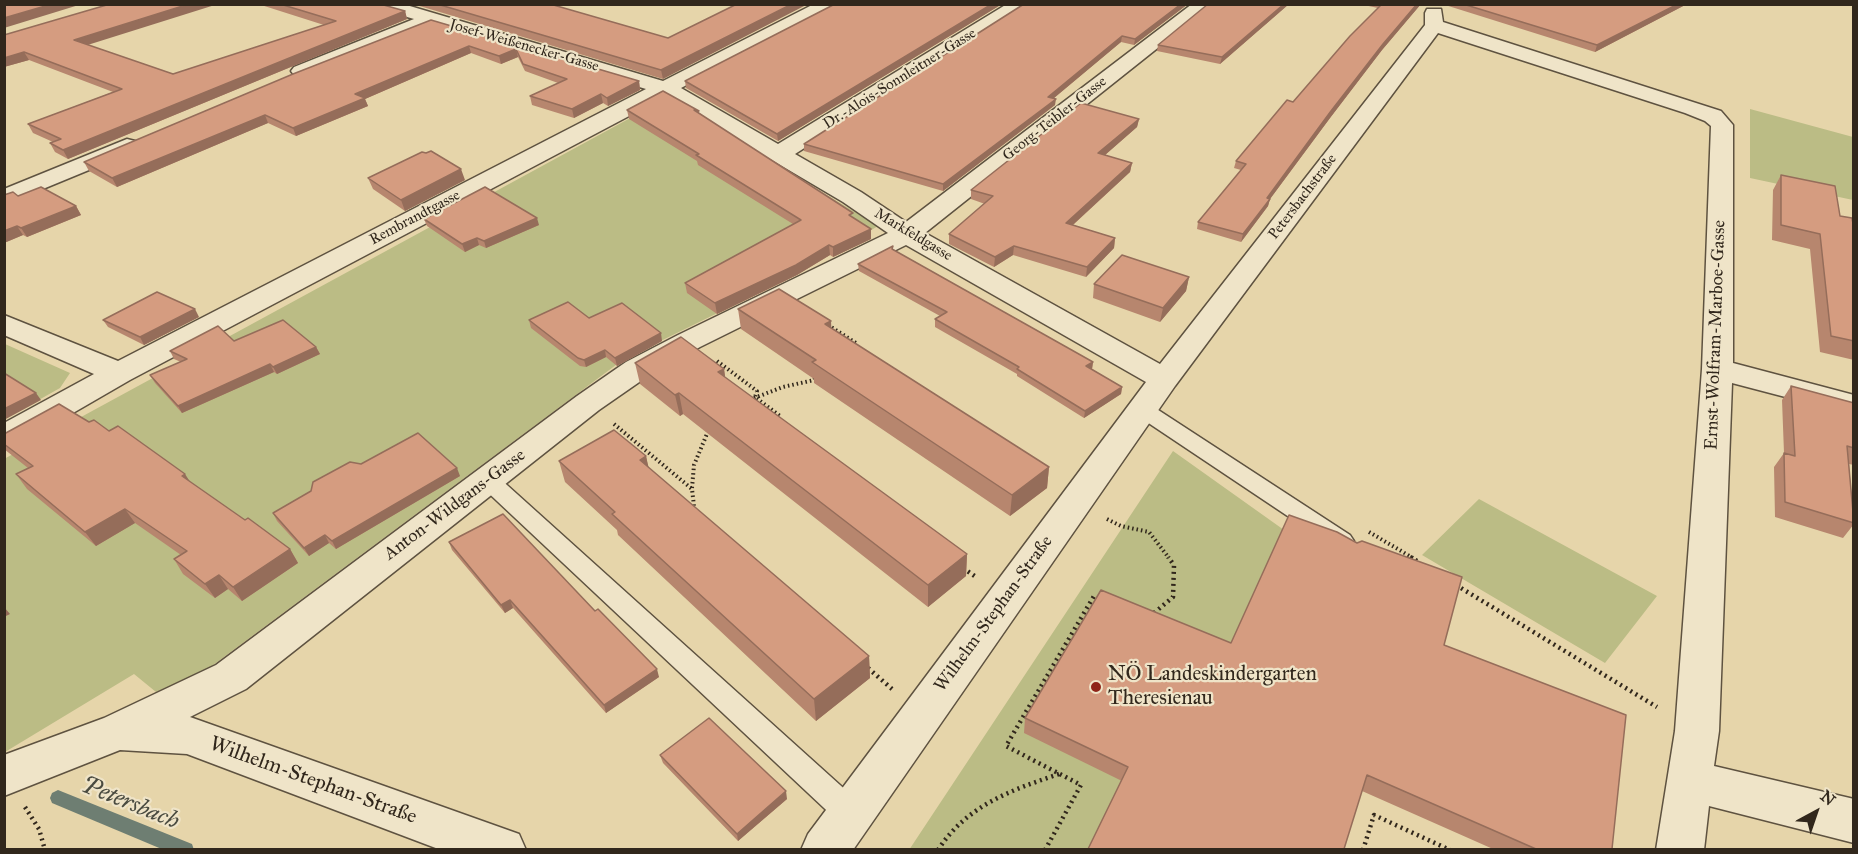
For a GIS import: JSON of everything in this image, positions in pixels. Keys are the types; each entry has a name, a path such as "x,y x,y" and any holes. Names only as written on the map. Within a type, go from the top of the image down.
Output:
{"street":[{"name":"Josef-Weißenecker-Gasse","path":"382,4 664,87"},
{"name":"Rembrandtgasse","path":"4,438 119,373 664,87 829,4"},
{"name":"Dr.-Alois-Sonnleitner-Gasse","path":"779,154 1022,4"},
{"name":"Georg-Teibler-Gasse","path":"907,234 1204,4"},
{"name":"Ernst-Wolfram-Marboe-Gasse","path":"1435,12 1693,108 1713,116 1722,125 1717,360 1697,731 1680,849"},
{"name":"Petersbachstraße","path":"1164,379 1435,12"},
{"path":"278,81 431,19"},
{"name":"Markfeldgasse","path":"664,87 852,197 907,234 1164,379"},
{"path":"4,198 151,136"},
{"name":"Anton-Wildgans-Gasse","path":"5,776 119,731 231,677 588,403 637,369 907,234"},
{"path":"4,324 119,373"},
{"path":"1717,360 1854,387"},
{"path":"1717,360 1854,405"},
{"name":"Wilhelm-Stephan-Straße","path":"825,849 1164,379"},
{"name":"Wilhelm-Stephan-Straße","path":"119,731 188,735 502,849"},
{"path":"1690,781 1854,821"}],"lane":[{"path":"1142,409 1357,538"},
{"path":"489,481 850,813"}],"path":[{"path":"783,295 856,343"},
{"path":"689,341 758,392 755,397"},
{"path":"848,348 856,343"},
{"path":"854,351 856,343"},
{"path":"746,403 755,397 783,387 814,380 818,375 814,367"},
{"path":"755,397 780,416 774,427"},
{"path":"588,403 692,489"},
{"path":"686,511 694,506 692,489 694,465 700,446 708,430 715,424"},
{"path":"1075,502 1121,526 1149,532 1174,565 1173,597 1150,616"},
{"path":"1357,538 1423,565"},
{"path":"957,563 999,607"},
{"path":"1453,583 1697,731"},
{"path":"1046,849 1081,785 1006,746 1094,596 1106,600"},
{"path":"867,668 921,714"},
{"path":"938,849 943,839 979,806 1014,789 1059,774"},
{"path":"5,776 39,830 45,849"},
{"path":"1363,849 1374,815 1450,849"}],"green space":[{"path":"667,98 878,226 803,271 624,359 193,680 156,692 134,674 5,752 4,459"},
{"path":"1750,109 1853,137 1853,200 1750,178"},
{"path":"5,344 70,373 60,388 5,419"},
{"path":"1173,451 1284,530 1227,658 1125,782 1093,849 909,850"},
{"path":"1479,499 1657,596 1605,663 1422,555"}],"building":[{"path":"4,4 52,4 4,18"},
{"path":"110,4 189,4 74,40 173,74 336,21 280,4 380,4 405,11 63,150 50,143 61,139 28,124 122,89 24,52 4,58 4,35"},
{"path":"437,4 550,4 668,38 737,4 792,4 661,70"},
{"path":"835,4 992,4 777,134 685,81"},
{"path":"1024,4 1181,4 1135,39 1122,36 1048,97 1056,99 943,184 804,144"},
{"path":"1208,4 1284,4 1222,57 1158,45"},
{"path":"1382,4 1417,4 1331,111 1243,234 1198,222 1246,164 1236,161 1287,100 1293,102 1350,36"},
{"path":"1463,4 1678,4 1597,45"},
{"path":"431,20 639,81 607,98 601,94 572,109 530,96 567,79 523,64 516,49 499,56 469,46 355,94 365,98 293,128 265,115 112,178 84,162 293,74"},
{"path":"663,91 699,111 694,110 853,213 849,215 871,229 833,247 829,245 796,265 715,303 685,283 801,220 627,110"},
{"path":"1081,103 1139,119 1098,153 1132,163 1066,223 1115,238 1087,267 1014,246 995,257 949,234 993,196 971,190"},
{"path":"431,151 461,169 401,200 368,178 422,152"},
{"path":"1781,175 1835,186 1840,216 1852,218 1854,230 1854,341 1831,336 1820,234 1781,225"},
{"path":"41,187 76,206 21,228 17,226 4,231 4,195 13,192 18,196"},
{"path":"485,187 537,218 484,241 477,238 462,244 424,219"},
{"path":"893,246 892,249 1093,362 1086,366 1122,387 1085,411 1017,369 1019,367 935,319 947,312 858,264"},
{"path":"1122,255 1189,277 1163,308 1094,284"},
{"path":"779,289 831,321 825,324 1049,467 1012,495 812,362 816,360 738,309"},
{"path":"157,292 195,309 140,337 103,320"},
{"path":"568,302 589,318 622,303 661,333 615,358 605,350 584,360 578,358 529,320"},
{"path":"283,320 316,347 273,367 270,364 178,406 150,375 187,359 170,351 218,326 234,341"},
{"path":"681,337 724,369 718,372 967,554 928,585 679,393 675,395 635,363"},
{"path":"4,373 36,393 4,409"},
{"path":"1791,386 1854,403 1854,448 1847,446 1854,523 1785,502 1784,453 1795,456"},
{"path":"59,404 89,422 94,420 109,431 118,426 185,474 182,476 245,520 248,518 290,549 233,587 219,575 205,584 174,559 187,551 125,509 85,532 16,474 33,466 4,444 4,434"},
{"path":"614,430 646,456 640,460 869,656 814,699 612,514 615,512 559,461"},
{"path":"418,433 457,468 332,541 325,535 304,548 273,513 311,491 313,482 350,462 361,464"},
{"path":"503,514 595,611 598,609 657,669 604,705 510,600 501,605 449,542"},
{"path":"1289,515 1337,532 1357,543 1362,541 1462,577 1444,645 1626,715 1612,849 1536,849 1367,775 1344,849 1088,849 1128,767 1025,718 1101,590 1231,643"},
{"path":"709,718 786,791 737,834 660,755"}],"waterway":[{"name":"Petersbach","path":"58,798 186,850"}],"place":[{"name":"NÖ Landeskindergarten Theresienau","path":"1096,687"}]}
